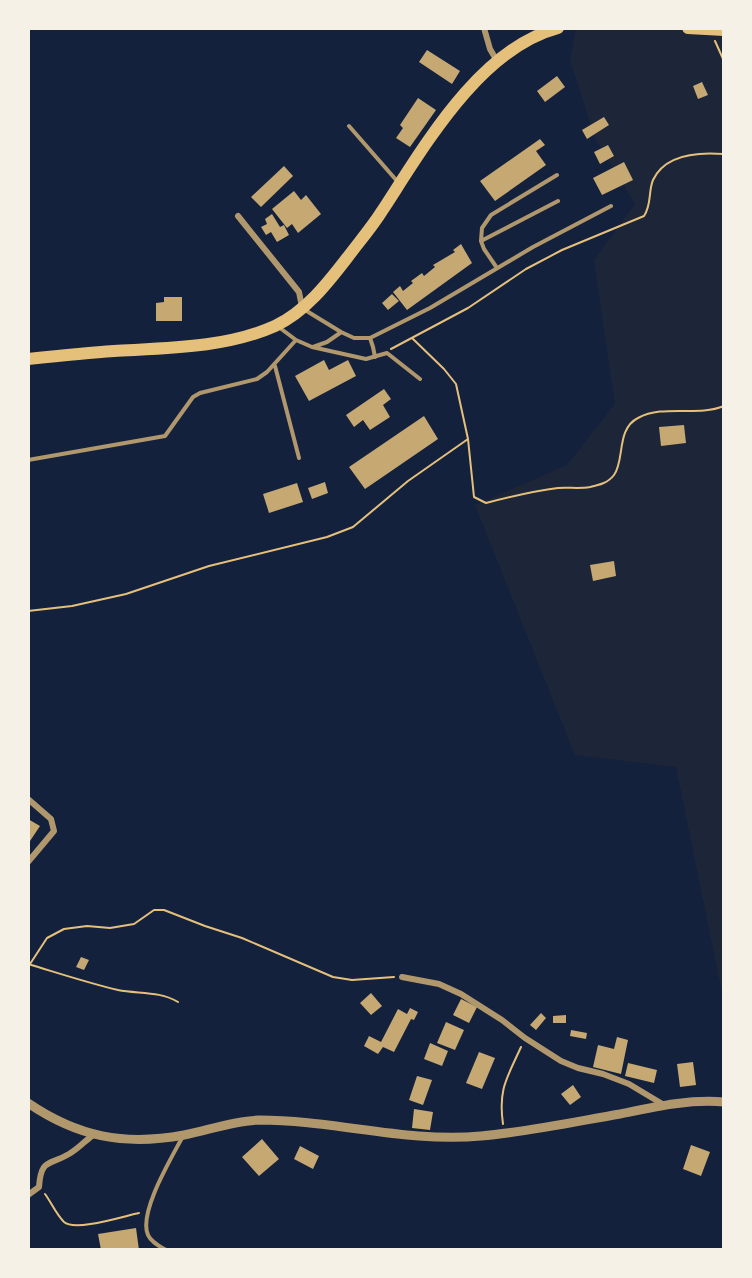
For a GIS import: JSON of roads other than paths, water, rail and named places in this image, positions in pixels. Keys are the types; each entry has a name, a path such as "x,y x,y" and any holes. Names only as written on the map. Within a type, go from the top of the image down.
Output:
{"main road":[{"path":"28,359 225,341 255,334 277,325 302,308 324,288 381,213 418,154 459,101 498,61 522,43 558,28"},
{"path":"688,28 717,30"}],"street":[{"path":"484,28 490,49 498,61"},
{"path":"238,216 299,292 302,308"},
{"path":"28,800 51,819 54,831 28,862"},
{"path":"402,977 439,984 461,994 561,1061 629,1084 664,1105"},
{"path":"28,1103 57,1121 93,1135 141,1139 183,1135 239,1122 259,1120 353,1127 419,1137 455,1137 505,1133 664,1105 723,1102"},
{"path":"28,1195 39,1187 41,1169 44,1165 69,1154 93,1135"}],"lane":[{"path":"349,126 399,184"},
{"path":"497,268 484,249 482,241 482,228 490,215 556,175"},
{"path":"482,241 558,201"},
{"path":"302,308 340,332 354,338 370,338 430,308 497,268 611,206"},
{"path":"277,325 296,340 312,347 366,359 387,353 420,379"},
{"path":"312,347 327,342 340,332"},
{"path":"370,338 375,357"},
{"path":"28,460 165,436 193,397 200,393 257,380 296,340"},
{"path":"274,365 299,458"},
{"path":"166,1250 150,1239 145,1225 148,1211 183,1135"}]}
